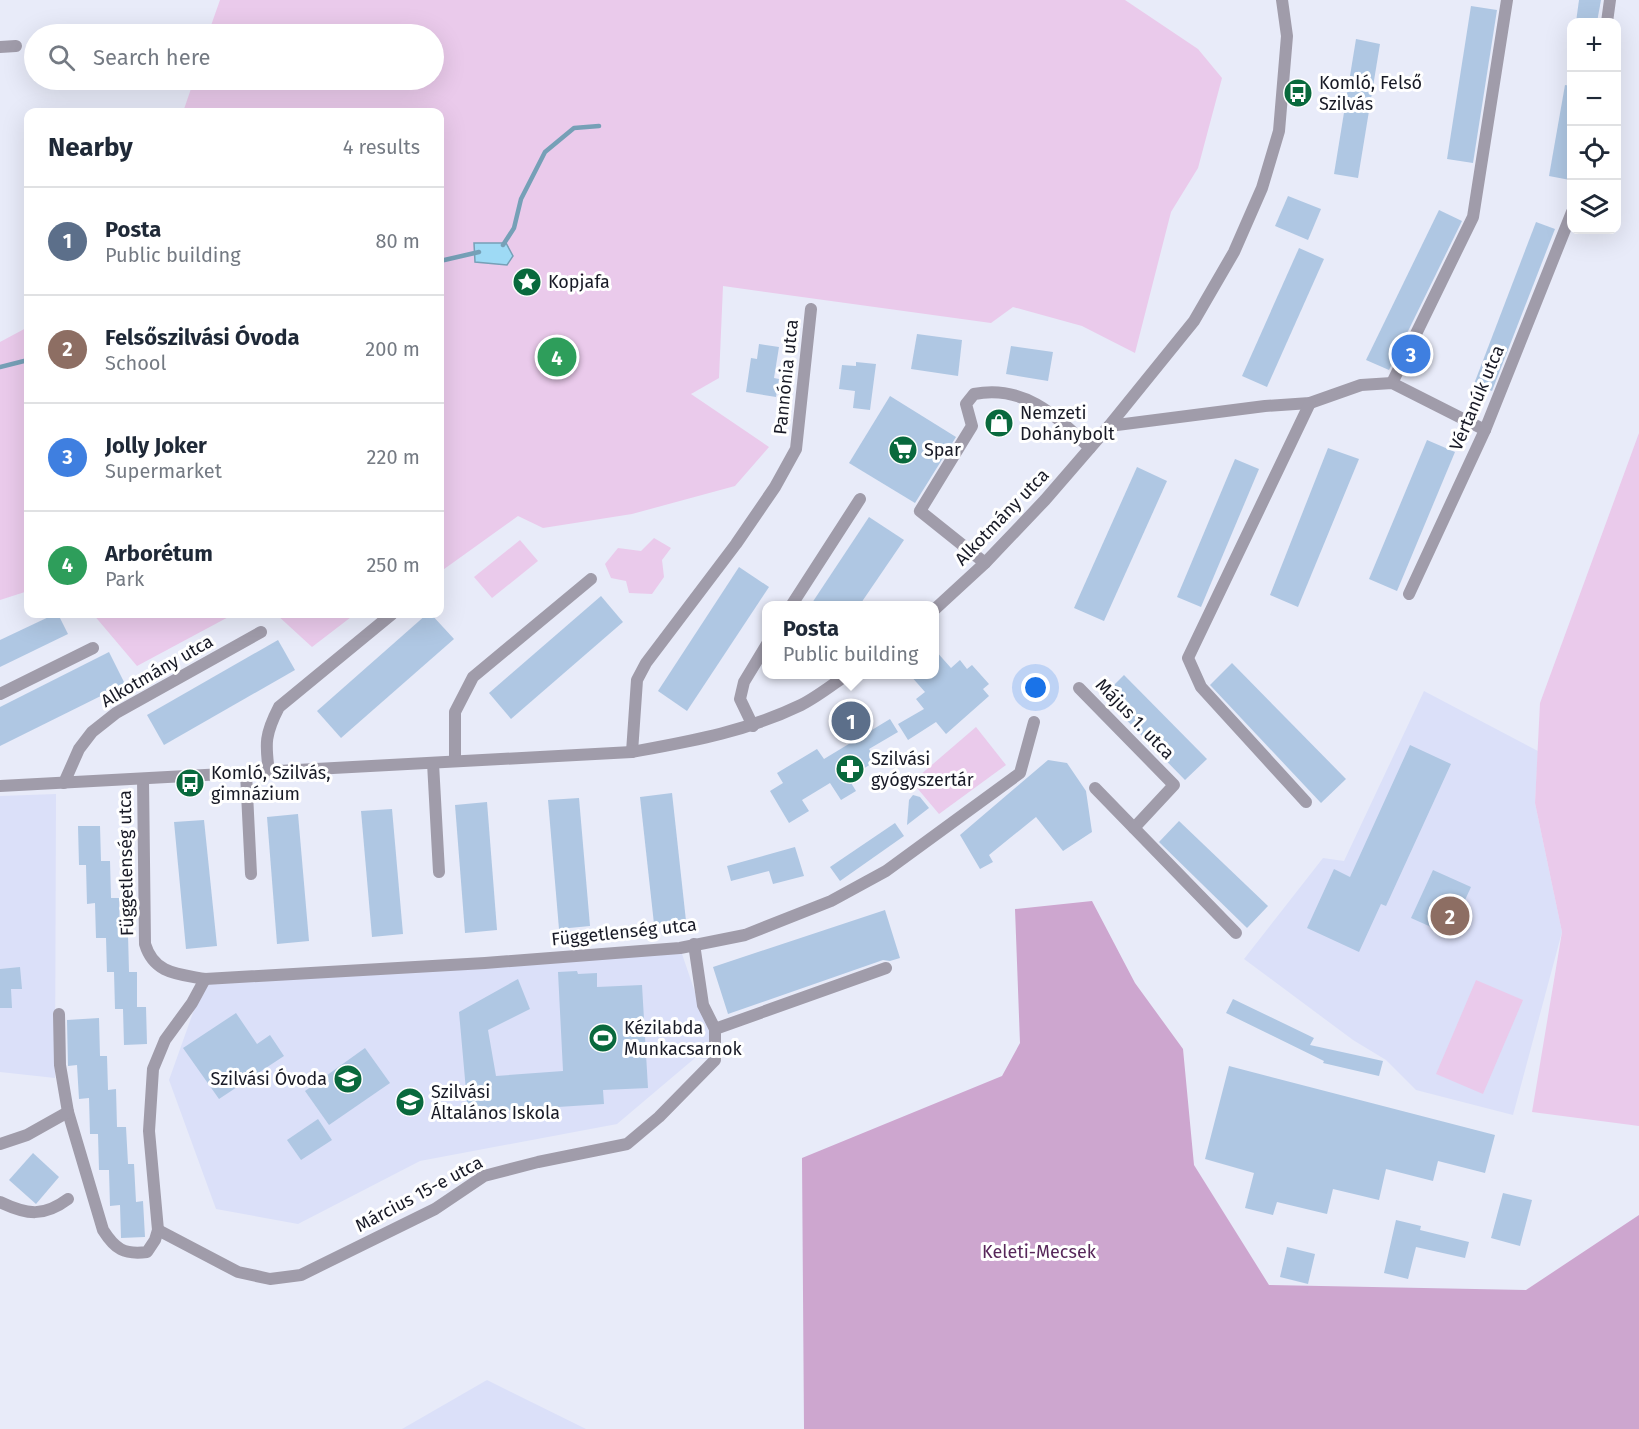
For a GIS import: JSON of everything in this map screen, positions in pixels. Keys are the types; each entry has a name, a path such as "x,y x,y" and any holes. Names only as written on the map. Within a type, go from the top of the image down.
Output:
{"street":[{"name":"Alkotmány utca","path":"939,605 985,563 1046,500 1109,426 1194,321 1234,252 1262,188 1279,131 1284,82 1286,23 1282,0"},
{"path":"1392,383 1473,217 1507,0"},
{"path":"1608,18 1610,0"},
{"path":"0,47 16,46"},
{"name":"Vértanúk utca","path":"1409,594 1485,430 1567,225"},
{"name":"Pannónia utca","path":"632,752 637,680 736,544 784,473 796,449 811,309"},
{"path":"1109,426 1265,406 1310,403 1361,385 1392,383 1485,430"},
{"path":"985,563 920,511 972,426 966,404 974,394 991,391 1024,397 1052,412 1090,448"},
{"path":"1306,802 1201,687 1188,658 1310,403"},
{"path":"794,601 860,499"},
{"path":"455,761 455,712 473,677 591,579"},
{"path":"269,772 265,745 270,725 279,707 387,618"},
{"name":"Alkotmány utca","path":"64,783 79,749 92,732 116,713 261,632"},
{"path":"0,694 93,648"},
{"path":"753,726 740,699 744,682 762,652"},
{"path":"0,786 632,752 712,738 753,726 803,704 842,679"},
{"name":"Május 1. utca","path":"1079,688 1174,785 1134,828"},
{"name":"Függetlenség utca","path":"143,779 145,944 148,955 160,968 173,974 204,979 485,963 680,948 744,935 831,901 886,871 1020,773 1034,722"},
{"path":"433,763 439,872"},
{"path":"246,773 251,874"},
{"path":"1095,788 1236,933"},
{"path":"694,944 703,1005 716,1029 886,968"},
{"path":"58,1014 60,1065 68,1112 103,1230 112,1245 131,1254 147,1252 158,1230 149,1131 153,1069 165,1040 192,1003 204,979"},
{"name":"Március 15-e utca","path":"158,1230 238,1272 270,1279 301,1275 435,1209 484,1176 538,1162 627,1144 659,1117 715,1060 716,1029"},
{"path":"0,1144 27,1135 68,1112"},
{"path":"0,1202 18,1210 42,1213 54,1209 68,1199"}],"shaded area":[{"path":"220,0 1125,0 1198,49 1222,78 1198,168 1171,212 1135,353 1082,326 1013,307 991,323 723,286 719,378 691,394 769,447 735,486 632,514 543,528 518,516 444,569 444,108 184,108 191,90 444,90 444,24 212,24"},
{"path":"24,329 24,592 0,600 0,342"},
{"path":"1639,433 1639,1126 1532,1112 1562,932 1535,803 1540,703"},
{"path":"654,538 671,548 662,560 664,577 652,594 629,593 626,581 611,578 605,564 618,548 641,551"},
{"path":"520,540 538,561 492,598 474,577"},
{"path":"96,618 227,618 137,666"},
{"path":"280,618 350,618 312,647"},
{"path":"1424,691 1538,751 1535,803 1562,932 1513,1115 1416,1090 1386,1060 1353,1040 1244,959 1323,858 1344,861"},
{"path":"976,727 1006,765 939,814 912,782"},
{"path":"56,794 55,1078 0,1072 0,796"},
{"name":"Szilvási Általános Iskola","path":"680,948 699,1004 715,1029 715,1060 695,1058 617,1124 420,1161 298,1224 216,1209 169,1080 205,979"},
{"path":"1476,980 1523,1000 1483,1094 1436,1074"},
{"path":"487,1380 586,1429 402,1429"}],"green space":[{"name":"Keleti-Mecsek","path":"1092,901 1135,983 1183,1049 1194,1165 1269,1285 1526,1290 1639,1215 1639,1429 804,1429 802,1158 1002,1076 1020,1043 1015,909"}],"water":[{"path":"474,243 506,243 513,256 507,265 475,262"}],"building":[{"path":"1579,0 1601,0 1598,18 1577,18"},
{"path":"1471,6 1497,10 1473,163 1447,159"},
{"path":"1356,39 1380,44 1358,178 1334,174"},
{"path":"1565,85 1567,85 1567,179 1549,176"},
{"path":"1288,196 1321,209 1308,240 1275,226"},
{"path":"1439,210 1462,221 1389,370 1366,360"},
{"path":"1536,222 1555,229 1492,391 1474,384"},
{"path":"1299,248 1324,259 1267,387 1242,376"},
{"path":"917,334 962,340 958,376 911,369"},
{"path":"759,344 779,347 774,378 779,379 776,397 746,392 751,358 757,359"},
{"path":"1011,346 1053,352 1048,381 1006,374"},
{"path":"856,362 876,364 870,410 853,408 855,391 839,389 842,365 856,366"},
{"name":"Spar","path":"890,396 956,437 915,503 849,463"},
{"path":"1427,440 1455,452 1397,591 1369,579"},
{"path":"1328,448 1359,459 1298,607 1270,595"},
{"path":"1235,459 1259,469 1201,607 1177,597"},
{"path":"1137,467 1167,481 1104,621 1074,608"},
{"path":"869,517 904,540 862,601 813,601"},
{"path":"739,567 769,587 687,711 658,691"},
{"path":"601,596 623,622 511,719 489,693"},
{"path":"47,618 60,618 68,634 0,667 0,640"},
{"path":"422,618 435,618 454,639 341,738 317,711"},
{"path":"278,640 295,670 164,745 147,715"},
{"path":"109,652 125,684 0,746 0,707"},
{"path":"939,654 951,668 960,660 967,669 972,665 989,684 983,689 989,696 946,734 936,722 908,740 898,724 924,709 916,699 925,692 914,679 939,679"},
{"path":"1232,663 1346,779 1321,803 1210,685"},
{"path":"1124,675 1207,759 1185,780 1103,696"},
{"path":"890,719 898,732 869,749 876,761 848,778 856,791 841,800 830,783 802,800 809,811 789,823 770,791 783,783 777,773 817,749 824,759"},
{"path":"1410,745 1451,764 1386,906 1381,904 1359,952 1307,928 1334,869 1350,877"},
{"path":"1048,760 1067,763 1086,791 1092,832 1063,851 1036,817 989,855 993,862 980,869 960,835"},
{"path":"672,793 686,921 654,924 640,797"},
{"path":"913,795 920,797 929,808 907,825 909,800"},
{"path":"579,798 590,926 559,929 548,800"},
{"path":"487,802 497,930 465,933 455,805"},
{"path":"392,809 403,934 372,937 361,811"},
{"path":"298,814 309,941 277,944 267,817"},
{"path":"204,820 217,946 186,949 174,822"},
{"path":"1179,821 1268,906 1247,928 1159,842"},
{"path":"895,823 904,836 840,881 830,867"},
{"path":"78,826 100,826 101,861 110,861 111,898 119,898 120,934 128,934 129,972 137,972 137,1007 146,1007 147,1044 124,1045 123,1009 115,1009 114,972 107,972 106,938 96,938 95,903 87,904 86,865 79,865"},
{"path":"795,847 804,876 773,884 769,871 731,881 727,866"},
{"path":"1433,870 1471,887 1449,935 1411,918"},
{"path":"885,910 900,958 890,961 883,960 728,1014 713,967"},
{"path":"20,967 22,989 11,989 12,1008 0,1008 0,969"},
{"path":"577,971 578,974 597,973 597,987 642,985 648,1088 603,1090 604,1104 468,1113 459,1012 518,979 530,1009 488,1030 496,1076 563,1071 558,972"},
{"path":"1233,999 1314,1038 1310,1045 1383,1061 1379,1076 1323,1063 1324,1061 1226,1013"},
{"path":"236,1013 257,1044 270,1035 284,1056 219,1099 183,1048"},
{"path":"99,1018 100,1056 107,1056 108,1090 116,1089 117,1127 126,1127 128,1164 134,1164 136,1202 143,1201 145,1237 121,1238 120,1205 110,1206 109,1170 99,1170 98,1134 90,1134 89,1098 79,1099 77,1065 68,1066 67,1020"},
{"path":"365,1048 390,1083 329,1125 305,1091"},
{"path":"1229,1066 1495,1135 1485,1173 1438,1161 1433,1181 1386,1169 1379,1200 1333,1189 1327,1214 1277,1202 1273,1215 1245,1208 1254,1173 1205,1159"},
{"path":"318,1119 332,1140 301,1160 287,1140"},
{"path":"33,1153 59,1177 36,1204 9,1180"},
{"path":"1503,1193 1532,1200 1520,1246 1491,1238"},
{"path":"1396,1220 1421,1226 1420,1230 1469,1242 1465,1258 1416,1247 1408,1279 1384,1273"},
{"path":"1287,1247 1315,1254 1308,1284 1280,1277"}],"waterway":[{"path":"503,245 514,228 521,199 545,152 574,128 599,126"},
{"path":"444,260 479,252"},
{"path":"0,367 24,361"}],"place":[{"name":"Komló, Felső Szilvás","path":"1298,93"},
{"name":"Kopjafa","path":"527,282"},
{"name":"Jolly Joker","path":"1411,354"},
{"name":"Arborétum","path":"557,357"},
{"name":"Nemzeti Dohánybolt","path":"999,423"},
{"name":"Spar","path":"903,450"},
{"name":"Posta","path":"851,721"},
{"name":"Szilvási gyógyszertár","path":"850,769"},
{"name":"Komló, Szilvás, gimnázium","path":"190,783"},
{"name":"Felsőszilvási Óvoda","path":"1450,916"},
{"name":"Kézilabda Munkacsarnok","path":"603,1038"},
{"name":"Szilvási Óvoda","path":"348,1079"},
{"name":"Szilvási Általános Iskola","path":"410,1102"}]}
